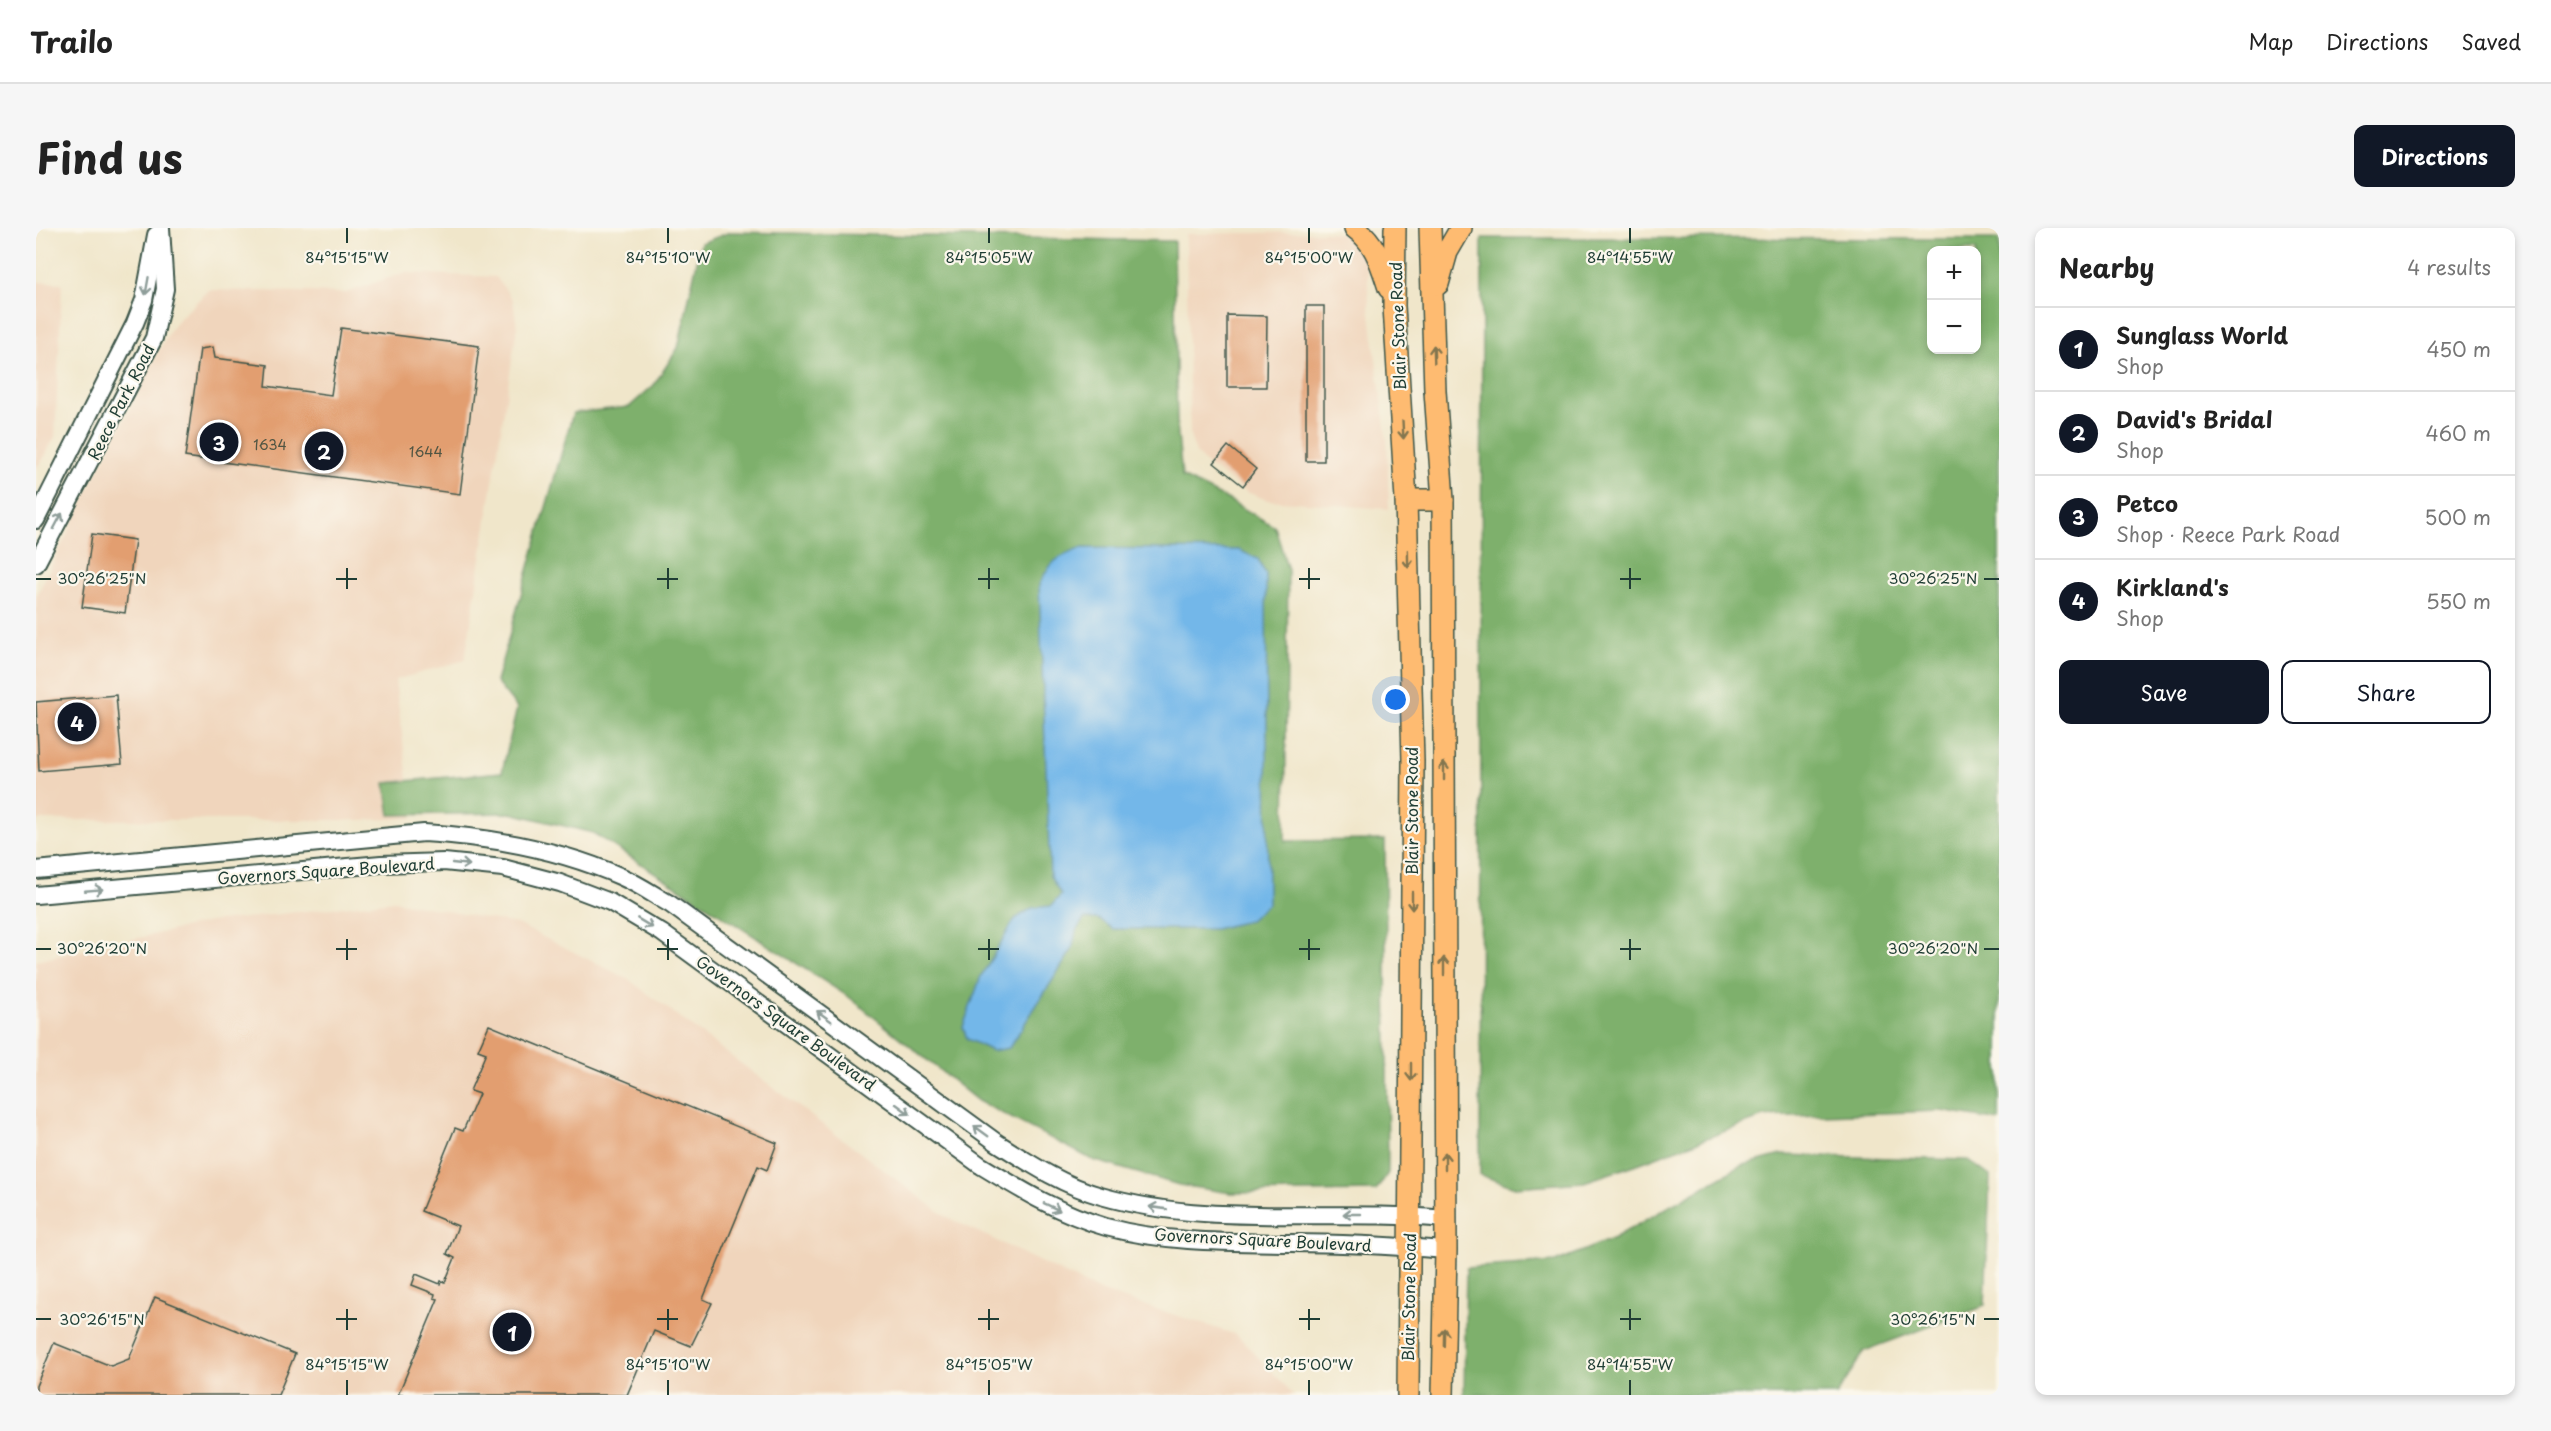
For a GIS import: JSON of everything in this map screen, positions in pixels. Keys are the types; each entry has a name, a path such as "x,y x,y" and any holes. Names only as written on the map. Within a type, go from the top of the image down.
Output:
{"main road":[{"path":"1354,228 1362,233 1377,252 1395,308"},
{"name":"Blair Stone Road","path":"1395,228 1395,308 1406,500 1413,761 1408,1395"},
{"name":"Blair Stone Road","path":"1430,228 1443,500 1446,1250 1443,1395"},
{"path":"1433,305 1447,252 1461,228"},
{"path":"1406,500 1443,500"}],"street":[{"name":"Reece Park Road","path":"36,519 59,478 135,323 144,300 157,228"},
{"name":"Reece Park Road","path":"36,564 154,338 165,289 161,228"},
{"name":"Governors Square Boulevard","path":"40,866 424,833 475,836 535,847 621,877 670,904 996,1142 1048,1174 1099,1196 1138,1205 1213,1214 1411,1216 1445,1219"},
{"path":"379,836 381,864"},
{"name":"Governors Square Boulevard","path":"36,895 381,864 444,862 503,868 560,883 610,902 662,933 980,1165 1029,1196 1069,1215 1107,1227 1145,1234 1230,1242 1446,1250"},
{"path":"1001,1178 1018,1156"}],"shaded area":[{"path":"1327,232 1342,234 1359,246 1367,264 1369,307 1387,442 1389,509 1267,500 1247,492 1204,462 1196,453 1190,436 1186,234"},
{"path":"403,273 496,277 513,300 517,328 465,660 395,680 413,818 36,820 36,597 165,339 176,322 209,290 346,293"},
{"path":"36,282 62,283 55,437 36,470"},
{"path":"394,901 517,924 628,979 945,1216 1100,1291 1237,1335 1294,1395 36,1395 36,961 210,922"}],"green space":[{"path":"730,232 1174,241 1177,424 1182,477 1227,499 1275,527 1288,570 1285,841 1385,840 1388,1173 1376,1191 1231,1193 1179,1185 1093,1160 978,1101 849,997 593,833 511,813 390,815 385,783 502,772 517,708 496,682 573,413 629,407 654,385 678,348 701,243"},
{"path":"1482,238 1999,239 1999,1121 1942,1111 1763,1117 1584,1182 1515,1187 1480,1175"},
{"path":"1781,1155 1968,1160 1990,1176 1985,1306 1864,1351 1837,1395 1464,1395 1466,1268 1555,1262 1614,1238 1740,1166"}],"water":[{"path":"1082,548 1239,550 1258,559 1266,575 1268,904 1248,921 1215,929 1113,929 1098,919 1084,919 1076,931 1072,950 1009,1048 992,1051 967,1039 963,1027 981,976 1015,919 1032,908 1051,906 1061,895 1050,876 1039,585 1047,570 1056,560"}],"building":[{"path":"1306,306 1324,306 1324,461 1306,461"},
{"path":"1227,315 1267,316 1266,387 1227,387"},
{"path":"341,328 479,346 460,494 185,457 200,349 213,347 215,358 268,365 266,386 331,395"},
{"path":"1228,446 1256,469 1243,486 1214,463"},
{"path":"92,534 135,540 125,613 82,607"},
{"path":"116,695 122,764 39,771 36,702"},
{"path":"489,1025 777,1143 767,1170 758,1166 703,1299 712,1303 691,1346 654,1331 627,1395 398,1395 438,1299 434,1298 435,1294 412,1285 416,1274 440,1284 441,1281 445,1282 455,1258 447,1254 458,1226 421,1211 455,1128 463,1131 479,1094 470,1091 486,1053 478,1050"},
{"path":"155,1297 295,1354 278,1395 36,1395 36,1386 54,1343 111,1366 129,1359"}],"place":[{"name":"Petco","path":"219,442"},
{"name":"David's Bridal","path":"324,451"},
{"name":"Kirkland's","path":"77,722"},
{"name":"Sunglass World","path":"512,1332"}]}
